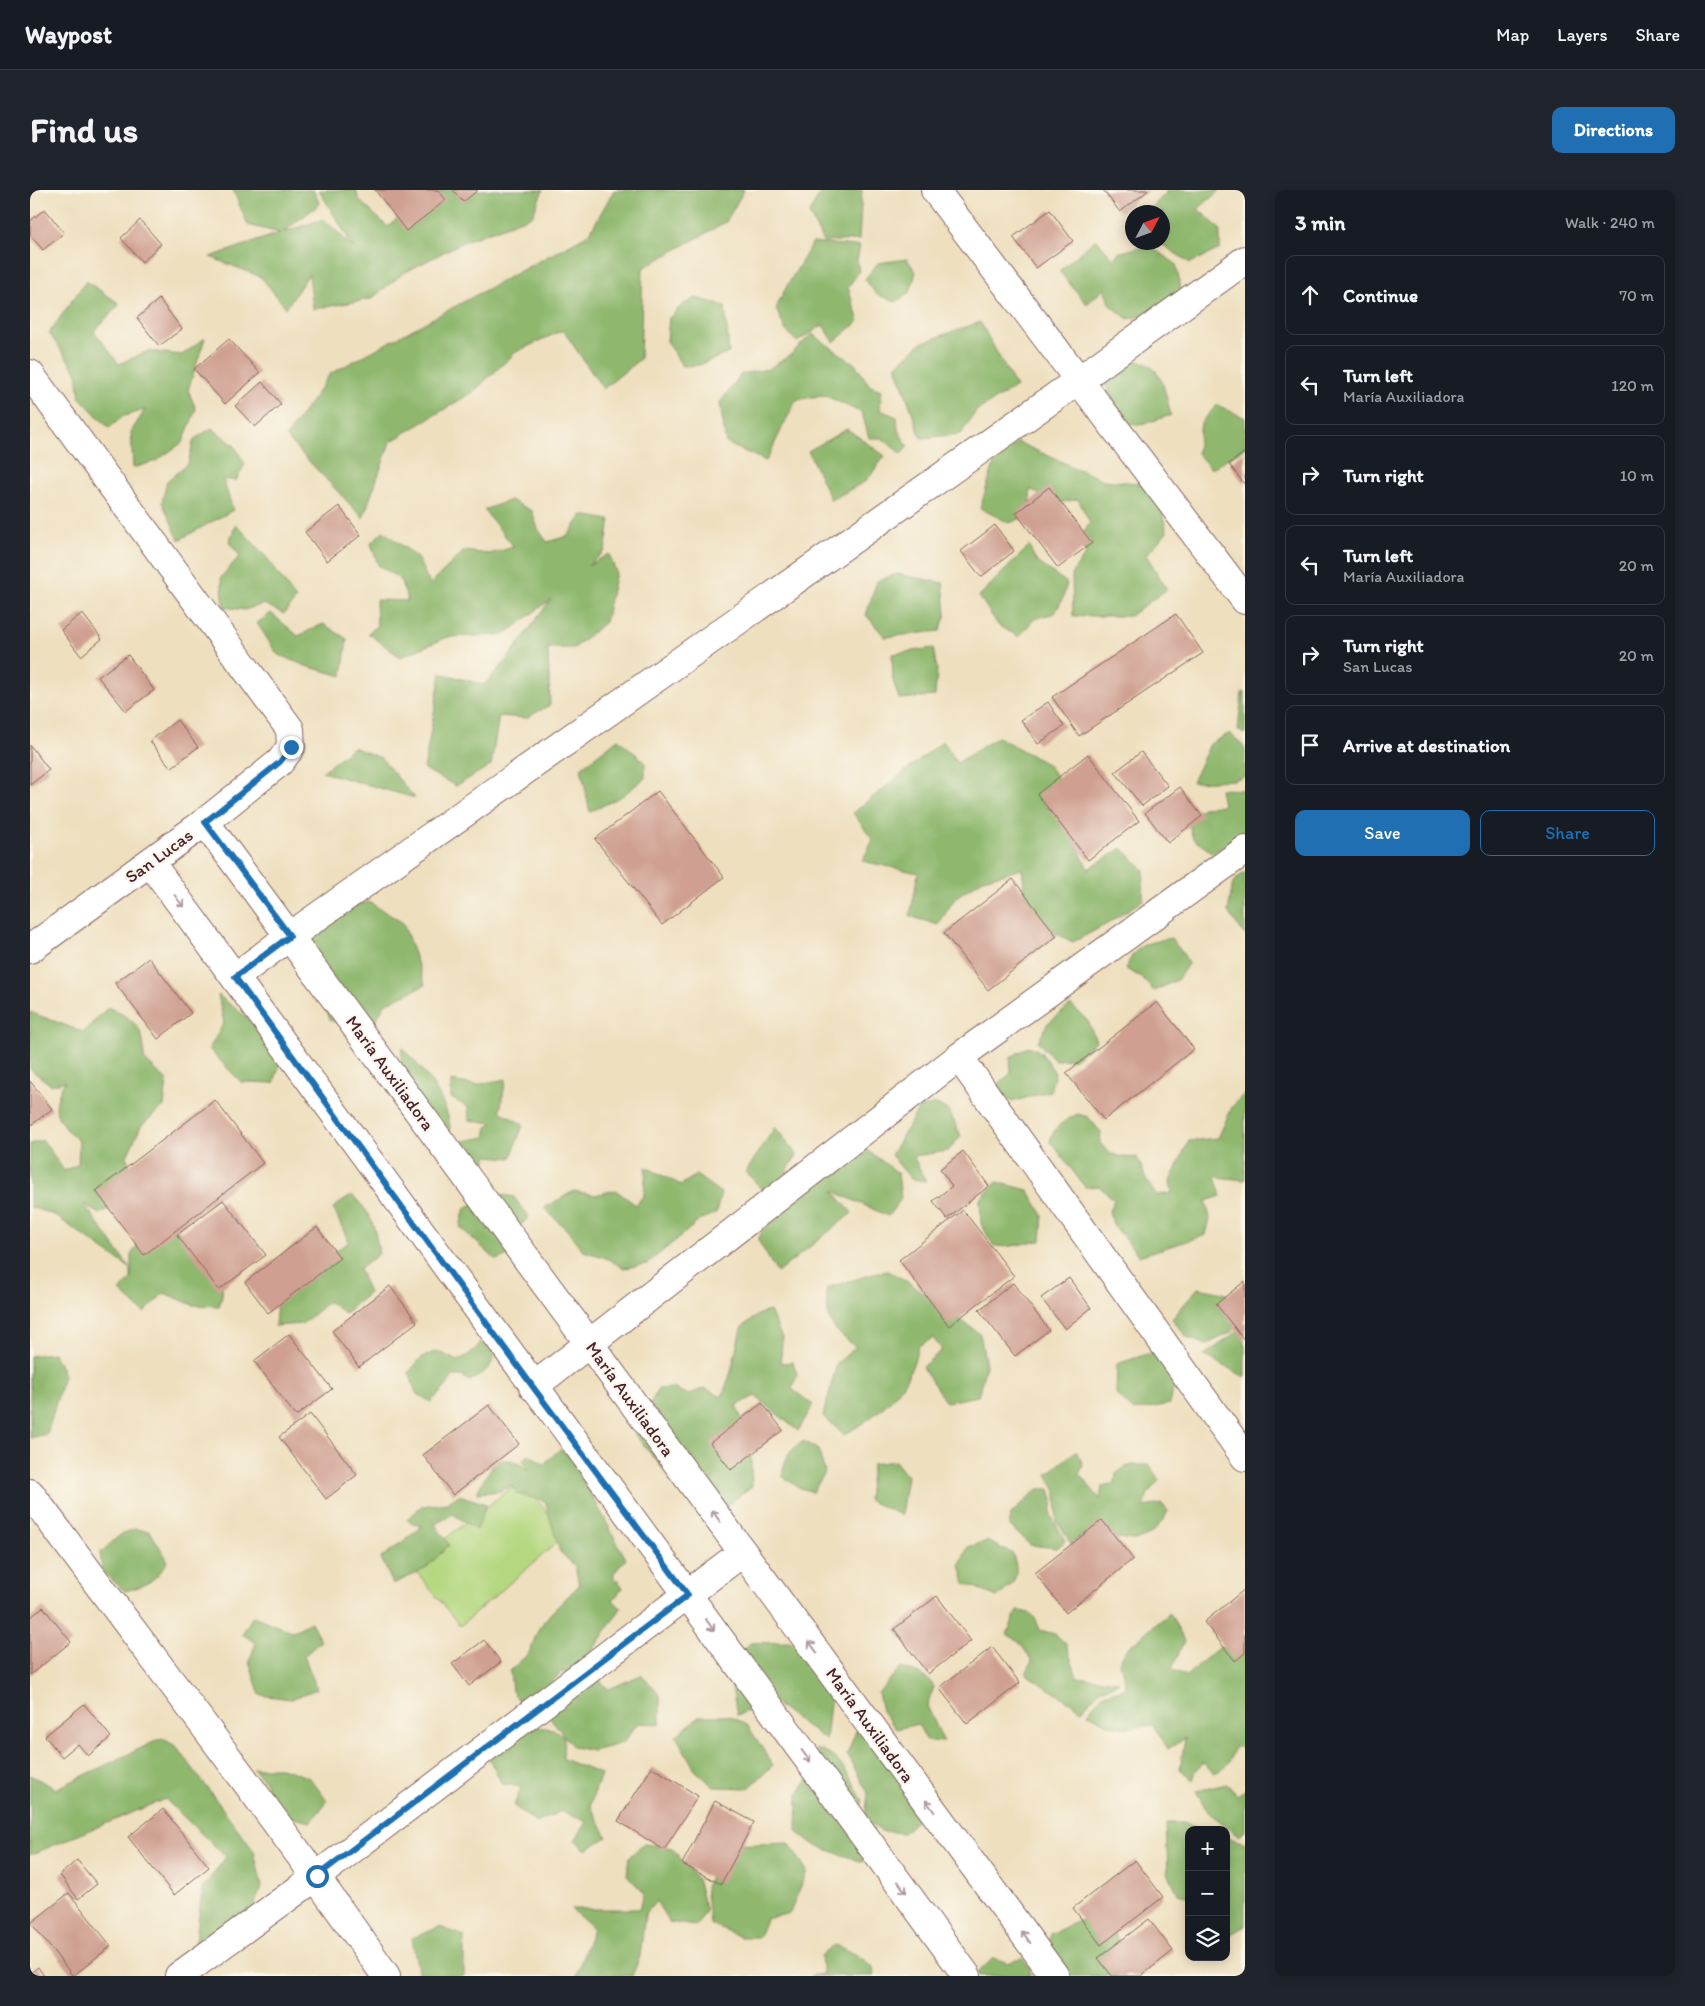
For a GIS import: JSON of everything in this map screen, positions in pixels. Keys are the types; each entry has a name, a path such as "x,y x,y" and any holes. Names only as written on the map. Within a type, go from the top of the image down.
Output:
{"street":[{"path":"935,190 1245,600"},
{"path":"235,977 290,936 1079,380 1245,260"},
{"name":"San Lucas","path":"30,374 290,729 291,747 280,762 205,822 30,949"},
{"name":"María Auxiliadora","path":"205,822 1055,1976"},
{"path":"533,1387 959,1057 1245,850"},
{"path":"150,862 533,1387 967,1976"},
{"path":"959,1057 1245,1457"},
{"path":"30,1493 181,1698 317,1876 386,1976"},
{"path":"179,1976 317,1876 743,1552"}],"green space":[{"path":"233,190 313,190 320,204 283,232 324,219 354,248 319,190 356,190 359,200 388,227 426,190 543,190 532,216 463,242 402,274 371,299 313,309 309,274 286,308 261,277 210,257 280,233 248,225"},
{"path":"614,190 744,190 726,222 643,268 640,359 603,389 563,330 516,352 473,392 390,442 363,518 286,437 330,374 589,234"},
{"path":"822,190 862,190 859,240 823,242 809,213"},
{"path":"1166,190 1220,190 1198,209 1220,229 1220,249 1190,263 1170,250 1170,205 1154,205 1166,193"},
{"path":"1096,239 1114,259 1118,253 1129,250 1155,250 1176,264 1181,289 1148,315 1128,319 1110,305 1104,289 1087,304 1059,271"},
{"path":"812,243 860,246 857,261 859,271 848,288 859,321 834,342 823,325 797,342 786,331 776,309"},
{"path":"907,259 916,272 910,293 895,302 876,294 865,279 878,263"},
{"path":"86,281 120,304 94,331 119,364 148,351 182,355 205,338 188,390 196,409 183,442 156,461 133,468 131,432 145,410 124,416 109,428 80,398 77,373 49,333"},
{"path":"696,298 725,306 729,353 699,365 682,366 667,341 669,318 682,305"},
{"path":"980,322 1016,387 976,411 961,434 921,438 896,366 921,343"},
{"path":"812,334 855,364 870,386 882,390 880,410 897,417 898,430 908,447 901,454 882,438 869,438 862,413 824,395 796,400 766,461 726,443 720,403 741,374 768,369 789,356"},
{"path":"1123,360 1146,364 1159,375 1171,415 1147,423 1126,425 1100,375"},
{"path":"1217,405 1245,418 1245,448 1211,469 1197,453 1201,423"},
{"path":"212,428 234,445 245,464 236,481 223,479 233,510 179,540 162,502 167,481 188,463 194,439"},
{"path":"847,429 885,456 866,481 831,500 808,451"},
{"path":"1017,442 1103,480 1137,483 1157,491 1167,532 1146,555 1167,589 1130,616 1073,616 1072,573 1086,554 1078,538 1090,523 1078,499 1054,504 1031,489 1028,516 1009,523 980,508 994,464"},
{"path":"510,500 532,511 538,529 547,542 568,536 582,515 610,520 605,551 588,566 609,554 616,572 605,622 574,648 548,648 550,705 526,718 499,716 491,765 456,786 424,769 441,673 484,685 506,661 551,599 504,635 448,637 400,657 368,633 377,626 376,600 408,601 400,579 378,565 371,543 383,531 416,556 430,584 464,551 489,554 514,547 484,510"},
{"path":"236,524 267,558 296,599 284,614 264,604 244,610 224,607 221,577 240,556 229,542"},
{"path":"1029,546 1036,561 1067,583 1063,598 1055,613 1034,619 1019,637 998,625 979,596"},
{"path":"897,574 943,583 946,614 940,631 885,637 866,615 877,581"},
{"path":"271,613 298,636 323,624 347,639 342,676 306,666 277,654 257,623"},
{"path":"933,648 937,669 935,696 899,699 893,680 892,654"},
{"path":"1245,692 1245,734 1238,730 1242,693"},
{"path":"1230,733 1245,748 1245,776 1234,780 1192,782 1210,744"},
{"path":"998,737 1047,764 1085,812 1078,848 1088,869 1122,848 1144,870 1143,900 1107,924 1073,942 1028,919 1022,869 983,879 956,897 938,925 910,916 918,873 862,861 873,840 853,813 943,741 957,763"},
{"path":"618,739 645,762 645,778 622,796 590,812 581,768"},
{"path":"353,747 381,758 415,798 322,772"},
{"path":"1220,789 1245,790 1245,831 1213,853 1193,839 1187,817 1203,808 1223,805"},
{"path":"1245,872 1245,935 1228,912 1233,882"},
{"path":"369,902 403,923 425,985 385,1004 368,1034 330,1020 312,970 303,916"},
{"path":"1171,938 1184,955 1188,964 1177,980 1154,991 1139,976 1126,969 1133,954 1138,949 1155,941"},
{"path":"218,995 285,1047 274,1083 241,1082 209,1049 224,1023"},
{"path":"1071,1005 1088,1021 1096,1041 1075,1059 1055,1060 1038,1042 1048,1023"},
{"path":"108,1007 125,1016 136,1026 143,1039 144,1059 167,1081 164,1106 141,1126 127,1156 134,1195 99,1214 84,1204 130,1268 54,1215 30,1207 30,1144 43,1140 64,1171 78,1164 79,1142 65,1128 57,1115 57,1101 65,1081 51,1085 30,1069 30,1012 83,1032"},
{"path":"1029,1046 1041,1052 1055,1073 1050,1091 1012,1102 995,1087 1011,1073 1010,1058"},
{"path":"402,1048 419,1066 435,1088 446,1111 450,1134 425,1137 398,1118 413,1099 398,1097"},
{"path":"506,1079 500,1111 523,1125 511,1158 487,1156 485,1164 477,1169 462,1158 459,1142 485,1137 487,1127 493,1123 469,1120 468,1107 451,1098 451,1081 476,1085"},
{"path":"1245,1093 1245,1180 1215,1177 1221,1196 1206,1201 1210,1218 1206,1235 1139,1256 1113,1224 1109,1211 1114,1200 1099,1186 1085,1187 1050,1141 1054,1131 1064,1121 1078,1114 1088,1117 1101,1132 1100,1143 1107,1151 1121,1157 1137,1157 1147,1181 1156,1195 1172,1193 1170,1181 1189,1141 1218,1138 1232,1107"},
{"path":"937,1104 949,1111 961,1136 948,1151 913,1156 926,1181 911,1179 891,1155 919,1108"},
{"path":"775,1127 797,1155 770,1198 746,1172"},
{"path":"860,1145 898,1173 901,1199 888,1216 833,1191 852,1213 777,1273 758,1240 781,1191"},
{"path":"646,1167 681,1185 696,1175 721,1193 716,1213 700,1220 647,1264 624,1268 604,1257 583,1251 568,1231 544,1208 574,1191 595,1195 615,1190 636,1205 644,1195"},
{"path":"997,1182 1028,1190 1043,1215 1041,1241 1010,1246 993,1245 981,1224 980,1199"},
{"path":"494,1193 514,1197 529,1217 511,1235 514,1253 496,1260 460,1227 465,1208"},
{"path":"352,1195 369,1215 378,1245 379,1254 359,1269 369,1293 345,1313 328,1302 302,1324 275,1326 278,1289 349,1242 333,1208"},
{"path":"155,1218 223,1256 222,1296 219,1306 193,1305 164,1293 144,1313 120,1291 131,1279 131,1255"},
{"path":"886,1270 908,1282 980,1334 986,1365 978,1396 946,1402 922,1367 942,1350 933,1338 918,1346 908,1376 892,1399 870,1418 844,1435 823,1416 837,1363 856,1347 840,1334 831,1322 827,1288"},
{"path":"1198,1288 1224,1293 1245,1309 1244,1316 1237,1328 1206,1345 1187,1337 1172,1319"},
{"path":"770,1311 782,1338 781,1363 793,1362 797,1374 792,1389 813,1405 798,1431 755,1396 736,1406 750,1436 752,1486 716,1513 678,1484 692,1457 665,1471 635,1435 658,1389 673,1388 689,1395 704,1388 722,1397 731,1372 741,1328 759,1314"},
{"path":"1245,1324 1245,1377 1204,1355 1229,1338"},
{"path":"482,1341 495,1355 491,1364 482,1374 469,1381 462,1376 453,1376 445,1388 431,1402 416,1393 409,1372 422,1357 437,1351 458,1361 474,1351"},
{"path":"1153,1352 1172,1374 1173,1387 1170,1404 1134,1411 1116,1394 1117,1364"},
{"path":"54,1353 64,1375 47,1434 30,1438 30,1356"},
{"path":"804,1441 818,1450 825,1472 813,1492 798,1487 782,1476 784,1464 788,1456 794,1448"},
{"path":"560,1449 573,1460 626,1559 614,1573 614,1580 618,1580 623,1588 613,1600 621,1608 577,1674 561,1672 542,1693 597,1678 609,1689 641,1675 660,1695 660,1724 638,1723 623,1743 593,1751 573,1747 537,1701 524,1707 512,1691 510,1671 529,1653 539,1628 551,1613 579,1585 575,1566 560,1552 545,1501 517,1494 512,1486 500,1491 477,1493 495,1464 507,1460 514,1461 528,1469 523,1460 529,1454 544,1464"},
{"path":"1076,1451 1083,1464 1079,1474 1100,1499 1102,1486 1115,1483 1116,1474 1125,1467 1149,1465 1159,1480 1148,1493 1144,1507 1162,1504 1168,1511 1158,1526 1144,1538 1138,1540 1114,1539 1099,1546 1081,1559 1057,1522 1056,1491 1047,1474"},
{"path":"895,1461 907,1476 901,1515 868,1500 872,1464"},
{"path":"521,1480 566,1535 460,1626 411,1565"},
{"path":"1038,1489 1050,1489 1053,1500 1051,1515 1065,1541 1057,1548 1030,1545 1009,1525 1011,1514"},
{"path":"459,1495 486,1504 477,1530 453,1514 435,1524 449,1545 425,1569 393,1584 381,1558 422,1527 407,1520 421,1506 447,1503"},
{"path":"134,1529 150,1531 168,1561 155,1578 140,1587 125,1591 102,1571 100,1553 120,1535"},
{"path":"987,1541 1013,1554 1015,1562 1016,1574 1012,1584 997,1597 965,1583 960,1565 968,1547"},
{"path":"1017,1611 1030,1613 1040,1630 1055,1634 1066,1644 1077,1677 1120,1681 1111,1687 1101,1689 1082,1710 1026,1674 1032,1661 1020,1643 1007,1634"},
{"path":"1170,1613 1184,1641 1172,1669 1186,1676 1212,1653 1241,1633 1245,1638 1245,1747 1234,1747 1228,1763 1214,1773 1203,1763 1196,1771 1193,1780 1180,1769 1185,1738 1168,1749 1154,1725 1120,1727 1106,1723 1088,1713 1102,1694 1125,1689 1124,1674 1119,1663 1126,1649"},
{"path":"253,1616 292,1632 311,1622 321,1641 304,1656 317,1689 291,1699 260,1695 249,1661 256,1643 242,1634"},
{"path":"793,1642 831,1694 826,1740 772,1702 737,1715 732,1687 733,1661 750,1643"},
{"path":"900,1668 928,1679 934,1687 927,1706 944,1742 927,1741 918,1724 896,1729 882,1711 878,1693"},
{"path":"700,1716 730,1716 748,1726 773,1765 749,1788 714,1787 696,1771 676,1736"},
{"path":"505,1723 553,1729 564,1736 563,1759 601,1774 590,1805 607,1837 586,1850 575,1840 587,1822 561,1811 536,1823 514,1806 521,1787 502,1784 483,1747"},
{"path":"872,1730 928,1810 903,1833 881,1831 865,1820 868,1793 847,1755 856,1731"},
{"path":"162,1738 177,1747 254,1851 262,1887 241,1934 195,1949 202,1889 226,1857 165,1799 30,1855 30,1775 56,1789"},
{"path":"816,1749 825,1752 839,1762 863,1801 857,1813 869,1840 863,1862 816,1846 797,1832 798,1794 808,1778"},
{"path":"253,1768 282,1768 310,1778 327,1801 311,1822 275,1814 262,1798 267,1784"},
{"path":"1227,1784 1237,1795 1245,1790 1245,1831 1239,1836 1230,1829 1230,1826 1226,1826 1208,1812 1196,1791"},
{"path":"1166,1823 1183,1823 1192,1826 1185,1826 1185,1896 1178,1894 1168,1873"},
{"path":"1230,1838 1245,1843 1245,1926 1230,1935"},
{"path":"789,1843 807,1871 790,1913 766,1919 759,1937 740,1937 710,1923 705,1887 726,1845"},
{"path":"644,1844 672,1848 697,1879 706,1911 696,1926 669,1922 656,1901 645,1915 640,1956 632,1976 576,1976 593,1928 571,1909 640,1909 644,1893 627,1875 629,1857"},
{"path":"1097,1917 1111,1925 1119,1943 1125,1976 1049,1976 1046,1953 1051,1934 1078,1921"},
{"path":"440,1927 464,1936 464,1976 419,1976 412,1938"},
{"path":"834,1945 869,1963 873,1967 874,1976 810,1976 823,1974 821,1956"},
{"path":"994,1958 1008,1963 1022,1958 1030,1969 1030,1976 978,1976 977,1973"}],"building":[{"path":"375,190 438,190 446,200 406,231"},
{"path":"453,190 478,190 463,202"},
{"path":"1103,190 1149,190 1129,205 1125,205 1125,208 1120,212"},
{"path":"45,209 64,233 43,250 30,235 30,221"},
{"path":"1050,210 1073,241 1036,268 1013,237"},
{"path":"140,220 161,244 142,262 121,238"},
{"path":"159,299 182,329 159,346 137,318"},
{"path":"229,339 260,373 225,404 194,369"},
{"path":"262,382 281,404 255,427 235,406"},
{"path":"1245,452 1245,485 1229,464"},
{"path":"1049,487 1092,543 1058,568 1016,513"},
{"path":"339,506 361,535 327,561 305,532"},
{"path":"995,525 1014,551 981,577 961,551"},
{"path":"82,613 102,639 81,656 61,630"},
{"path":"1176,614 1203,653 1079,736 1052,697"},
{"path":"128,655 154,690 126,711 98,677"},
{"path":"1048,702 1064,726 1038,744 1021,720"},
{"path":"177,720 198,747 171,768 150,741"},
{"path":"30,745 49,770 30,785"},
{"path":"1141,752 1168,786 1142,806 1115,772"},
{"path":"1088,754 1139,821 1088,860 1037,794"},
{"path":"1180,787 1202,816 1168,843 1145,813"},
{"path":"658,791 724,877 662,925 595,839"},
{"path":"1013,879 1057,936 988,990 944,933"},
{"path":"149,958 191,1013 158,1039 115,983"},
{"path":"1157,1002 1194,1049 1104,1120 1066,1073"},
{"path":"30,1081 52,1109 30,1126"},
{"path":"215,1100 263,1163 144,1255 96,1191"},
{"path":"963,1151 989,1186 947,1219 933,1201 952,1186 940,1169"},
{"path":"223,1200 266,1255 219,1290 177,1235"},
{"path":"963,1210 1014,1276 949,1326 899,1260"},
{"path":"317,1227 340,1258 268,1313 245,1282"},
{"path":"1069,1278 1091,1308 1065,1329 1041,1298"},
{"path":"1245,1281 1245,1341 1216,1304"},
{"path":"1013,1283 1049,1330 1015,1356 979,1310"},
{"path":"390,1286 417,1322 359,1367 332,1331"},
{"path":"289,1334 332,1389 296,1416 254,1361"},
{"path":"762,1403 783,1430 731,1470 710,1443"},
{"path":"489,1405 519,1444 453,1495 423,1455"},
{"path":"310,1414 357,1475 326,1499 279,1437"},
{"path":"1102,1520 1133,1559 1066,1613 1035,1573"},
{"path":"1245,1589 1245,1653 1235,1661 1204,1622"},
{"path":"937,1596 971,1641 928,1674 894,1629"},
{"path":"43,1607 71,1642 30,1675 30,1618"},
{"path":"484,1640 501,1662 469,1686 452,1664"},
{"path":"992,1647 1020,1683 967,1724 939,1688"},
{"path":"84,1704 111,1737 88,1756 78,1744 62,1757 45,1736"},
{"path":"652,1767 698,1796 664,1850 618,1821"},
{"path":"715,1801 754,1822 721,1884 682,1864"},
{"path":"163,1809 209,1867 174,1895 128,1837"},
{"path":"77,1860 97,1884 78,1899 60,1875"},
{"path":"1135,1860 1163,1897 1101,1945 1073,1908"},
{"path":"69,1893 111,1946 73,1976 31,1923"},
{"path":"1149,1919 1173,1951 1141,1976 1112,1976 1098,1958"},
{"path":"38,1967 44,1976 30,1976 30,1973"}],"route":[{"path":"291,747 280,762 205,822 290,936 235,977 533,1387 688,1595 317,1876"}]}
